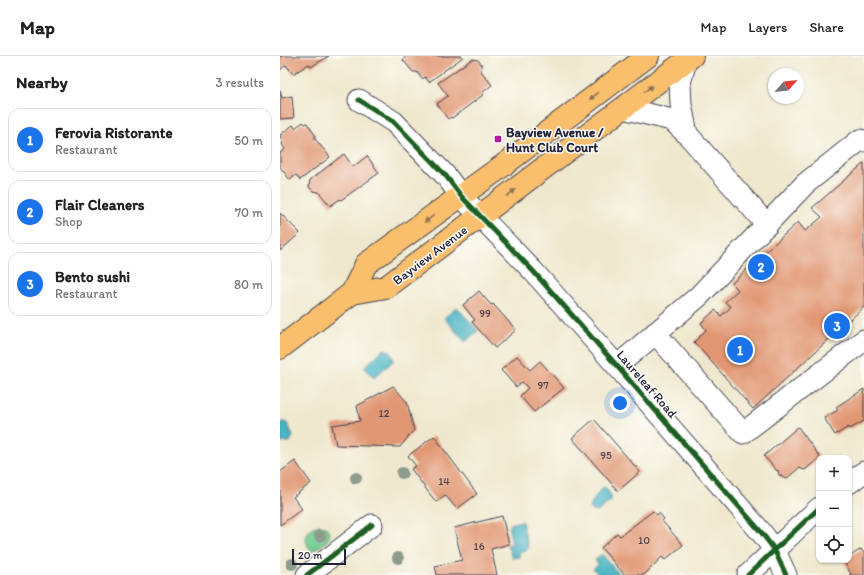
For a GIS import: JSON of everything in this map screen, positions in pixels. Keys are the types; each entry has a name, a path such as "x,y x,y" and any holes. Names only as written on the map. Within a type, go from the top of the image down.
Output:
{"main road":[{"name":"Bayview Avenue","path":"280,348 352,293 366,264 461,196 648,56"},
{"name":"Bayview Avenue","path":"352,293 386,287 689,58"}],"street":[{"path":"688,134 681,104 680,83 689,58"},
{"name":"Laureleaf Road","path":"359,100 394,122 446,176 461,196 480,217 533,272 761,532 774,549 786,575"},
{"path":"623,108 672,120 688,134 767,225"},
{"path":"617,366 699,296 805,184 860,140 864,141"},
{"path":"655,333 743,433 864,340"},
{"path":"852,481 864,472"},
{"path":"748,575 816,511"},
{"path":"307,575 372,525"}],"green space":[{"path":"320,525 327,528 330,535 327,541 312,552 306,539 308,532"}],"water":[{"path":"457,307 478,331 465,342 444,318"},
{"path":"384,349 390,351 394,360 374,378 364,367"},
{"path":"283,421 288,424 293,436 290,442 280,444 280,425"},
{"path":"603,487 606,488 611,495 611,500 598,512 592,511 590,505"},
{"path":"522,521 528,548 526,551 519,553 519,557 512,558 507,545 512,544 508,527 511,526 510,524"},
{"path":"602,554 620,575 599,575 593,569 598,565 595,560"}],"building":[{"path":"280,56 329,56 311,67 309,64 293,74 286,65 280,70"},
{"path":"406,56 463,57 429,82 425,77 422,79 417,72 413,72 403,60"},
{"path":"472,59 478,60 482,65 481,71 492,85 482,93 483,95 452,118 451,117 448,119 437,104 448,96 438,83"},
{"path":"280,90 282,98 292,96 294,118 280,119"},
{"path":"303,122 305,124 307,123 315,135 315,139 330,157 300,180 296,175 290,180 280,167 280,153 285,149 280,135 293,125 295,128"},
{"path":"344,154 353,167 367,156 379,173 330,206 319,192 313,191 309,187 310,180"},
{"path":"864,163 864,307 753,409 694,342 706,330 701,323 715,310 721,316 731,307 725,302 738,290 732,283 798,222 805,231 822,217 812,208"},
{"path":"280,213 300,233 280,251"},
{"path":"479,291 491,305 493,304 516,330 495,348 472,322 475,320 463,305"},
{"path":"517,356 530,370 540,361 564,388 534,412 520,396 528,388 522,382 516,387 501,370"},
{"path":"393,386 407,402 414,430 400,447 336,445 332,425 360,421 357,406"},
{"path":"864,389 864,421 835,435 824,418 838,410 836,407"},
{"path":"594,419 640,472 618,491 572,438"},
{"path":"798,427 819,455 816,455 816,460 805,470 799,468 786,479 779,475 778,470 777,471 764,456"},
{"path":"434,436 477,494 457,509 445,495 436,502 411,469 416,466 408,456"},
{"path":"295,461 311,483 293,497 302,509 280,525 280,472"},
{"path":"653,511 657,515 659,513 664,519 662,521 683,545 665,560 662,557 644,575 625,575 601,548 617,533 620,536"},
{"path":"502,516 509,544 491,549 497,575 437,575 435,566 462,560 454,528"},
{"path":"861,549 864,553 864,575 849,575 851,574 845,563 852,563 852,555"}],"cycle path":[{"path":"359,100 394,122 446,176 461,196 533,271 761,532 774,549 786,575"},
{"path":"748,575 816,511"},
{"path":"307,575 372,525"}],"place":[{"name":"Bayview Avenue / Hunt Club Court","path":"498,139"},
{"name":"Flair Cleaners","path":"761,267"},
{"name":"Bento sushi","path":"837,326"},
{"name":"Ferovia Ristorante","path":"740,350"}]}
